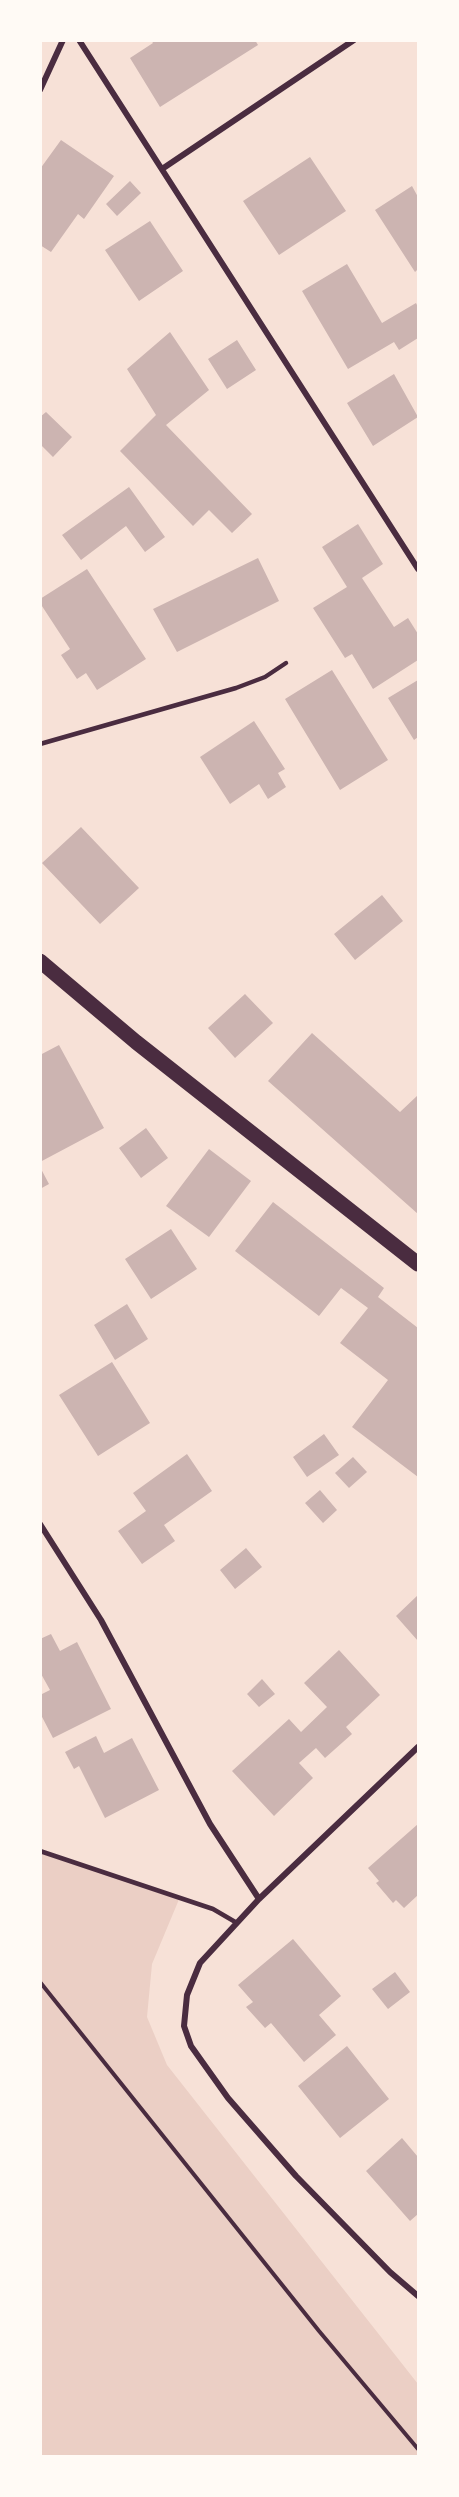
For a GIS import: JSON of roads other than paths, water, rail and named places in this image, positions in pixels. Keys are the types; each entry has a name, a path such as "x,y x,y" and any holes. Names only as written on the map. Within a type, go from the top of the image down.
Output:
{"main road":[{"path":"40,961 145,1049 418,1264"}],"street":[{"path":"40,90 63,40"},
{"path":"79,40 418,569"},
{"path":"162,169 354,40"},
{"path":"40,1524 101,1620 210,1824 259,1899"},
{"path":"418,1747 259,1899 200,1963 187,1995 184,2026 191,2046 228,2098 296,2176 390,2272 418,2296"}],"lane":[{"path":"40,744 236,688 265,677 286,663"},
{"path":"40,1851 213,1909 237,1923"}]}
